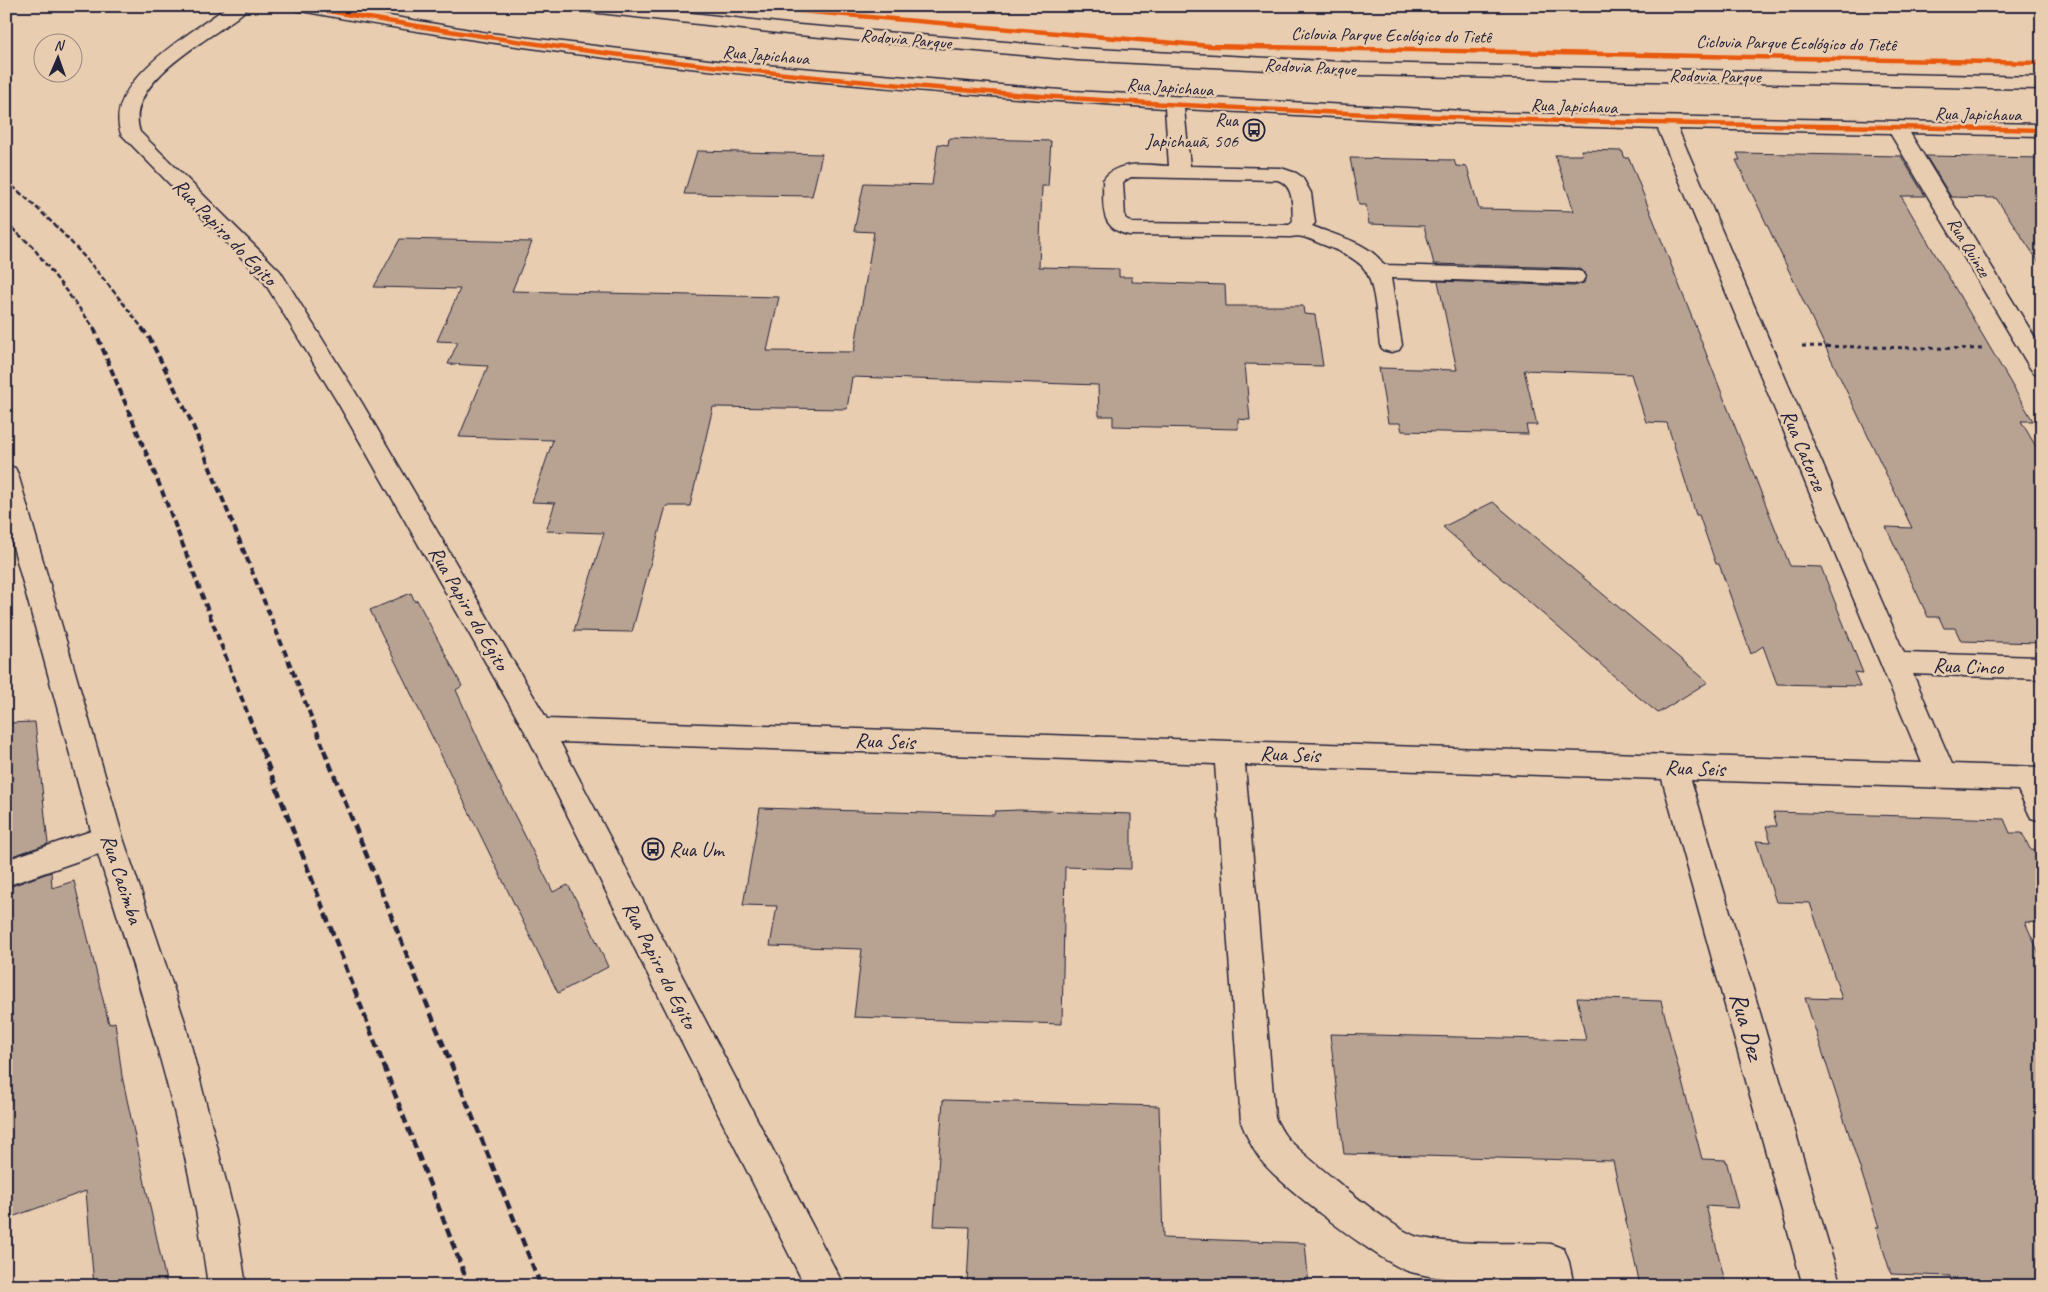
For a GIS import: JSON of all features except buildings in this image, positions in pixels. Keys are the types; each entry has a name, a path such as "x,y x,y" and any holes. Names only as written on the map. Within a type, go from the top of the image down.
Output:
{"street":[{"name":"Rua Papiro do Egito","path":"240,6 152,74 134,94 127,111 127,125 131,134 272,276 350,403 539,730 825,1286"},
{"name":"Rua Japichaua","path":"301,6 482,37 708,65 998,91 1431,116 1666,124 2042,130"},
{"name":"Rodovia Parque","path":"581,6 787,29 1077,54 1351,69 2042,83"},
{"path":"1174,102 1180,172"},
{"name":"Rua Catorze","path":"1666,124 1942,775"},
{"name":"Rua Quinze","path":"1896,127 2042,368"},
{"path":"1130,171 1180,172 1281,174 1293,178 1299,184 1304,223 1299,228 1291,231 1129,229 1120,225 1115,219 1114,180 1120,174 1130,171"},
{"path":"1299,228 1360,254 1371,262 1381,281 1391,345"},
{"path":"1377,271 1574,277"},
{"name":"Rua Cacimba","path":"6,474 108,838 168,1022 218,1220 227,1286"},
{"name":"Rua Cinco","path":"1895,664 2042,668"},
{"name":"Rua Seis","path":"539,730 2034,779"},
{"path":"1229,752 1258,1122 1273,1148 1298,1172 1380,1236 1410,1254 1442,1259 1551,1262 1555,1286"},
{"name":"Rua Dez","path":"1672,767 1822,1286"},
{"path":"2034,779 2042,809"},
{"path":"6,873 108,838"}],"path":[{"path":"1760,345 2031,350"}],"railway":[{"path":"6,181 62,232 112,289 143,329"},
{"path":"6,223 32,246 95,329"},
{"path":"94,328 162,491 262,751"},
{"path":"142,328 150,339 191,421 325,751"},
{"path":"262,750 469,1286"},
{"path":"324,750 541,1286"}],"cycle path":[{"path":"301,6 459,34 600,53 835,78 1072,97 1504,119 2042,130"},
{"name":"Ciclovia Parque Ecológico do Tietê","path":"740,6 1210,46 2042,63"}],"place":[{"name":"Rua Japichauã, 506","path":"1254,130"},
{"name":"Rua Um","path":"653,849"}]}
